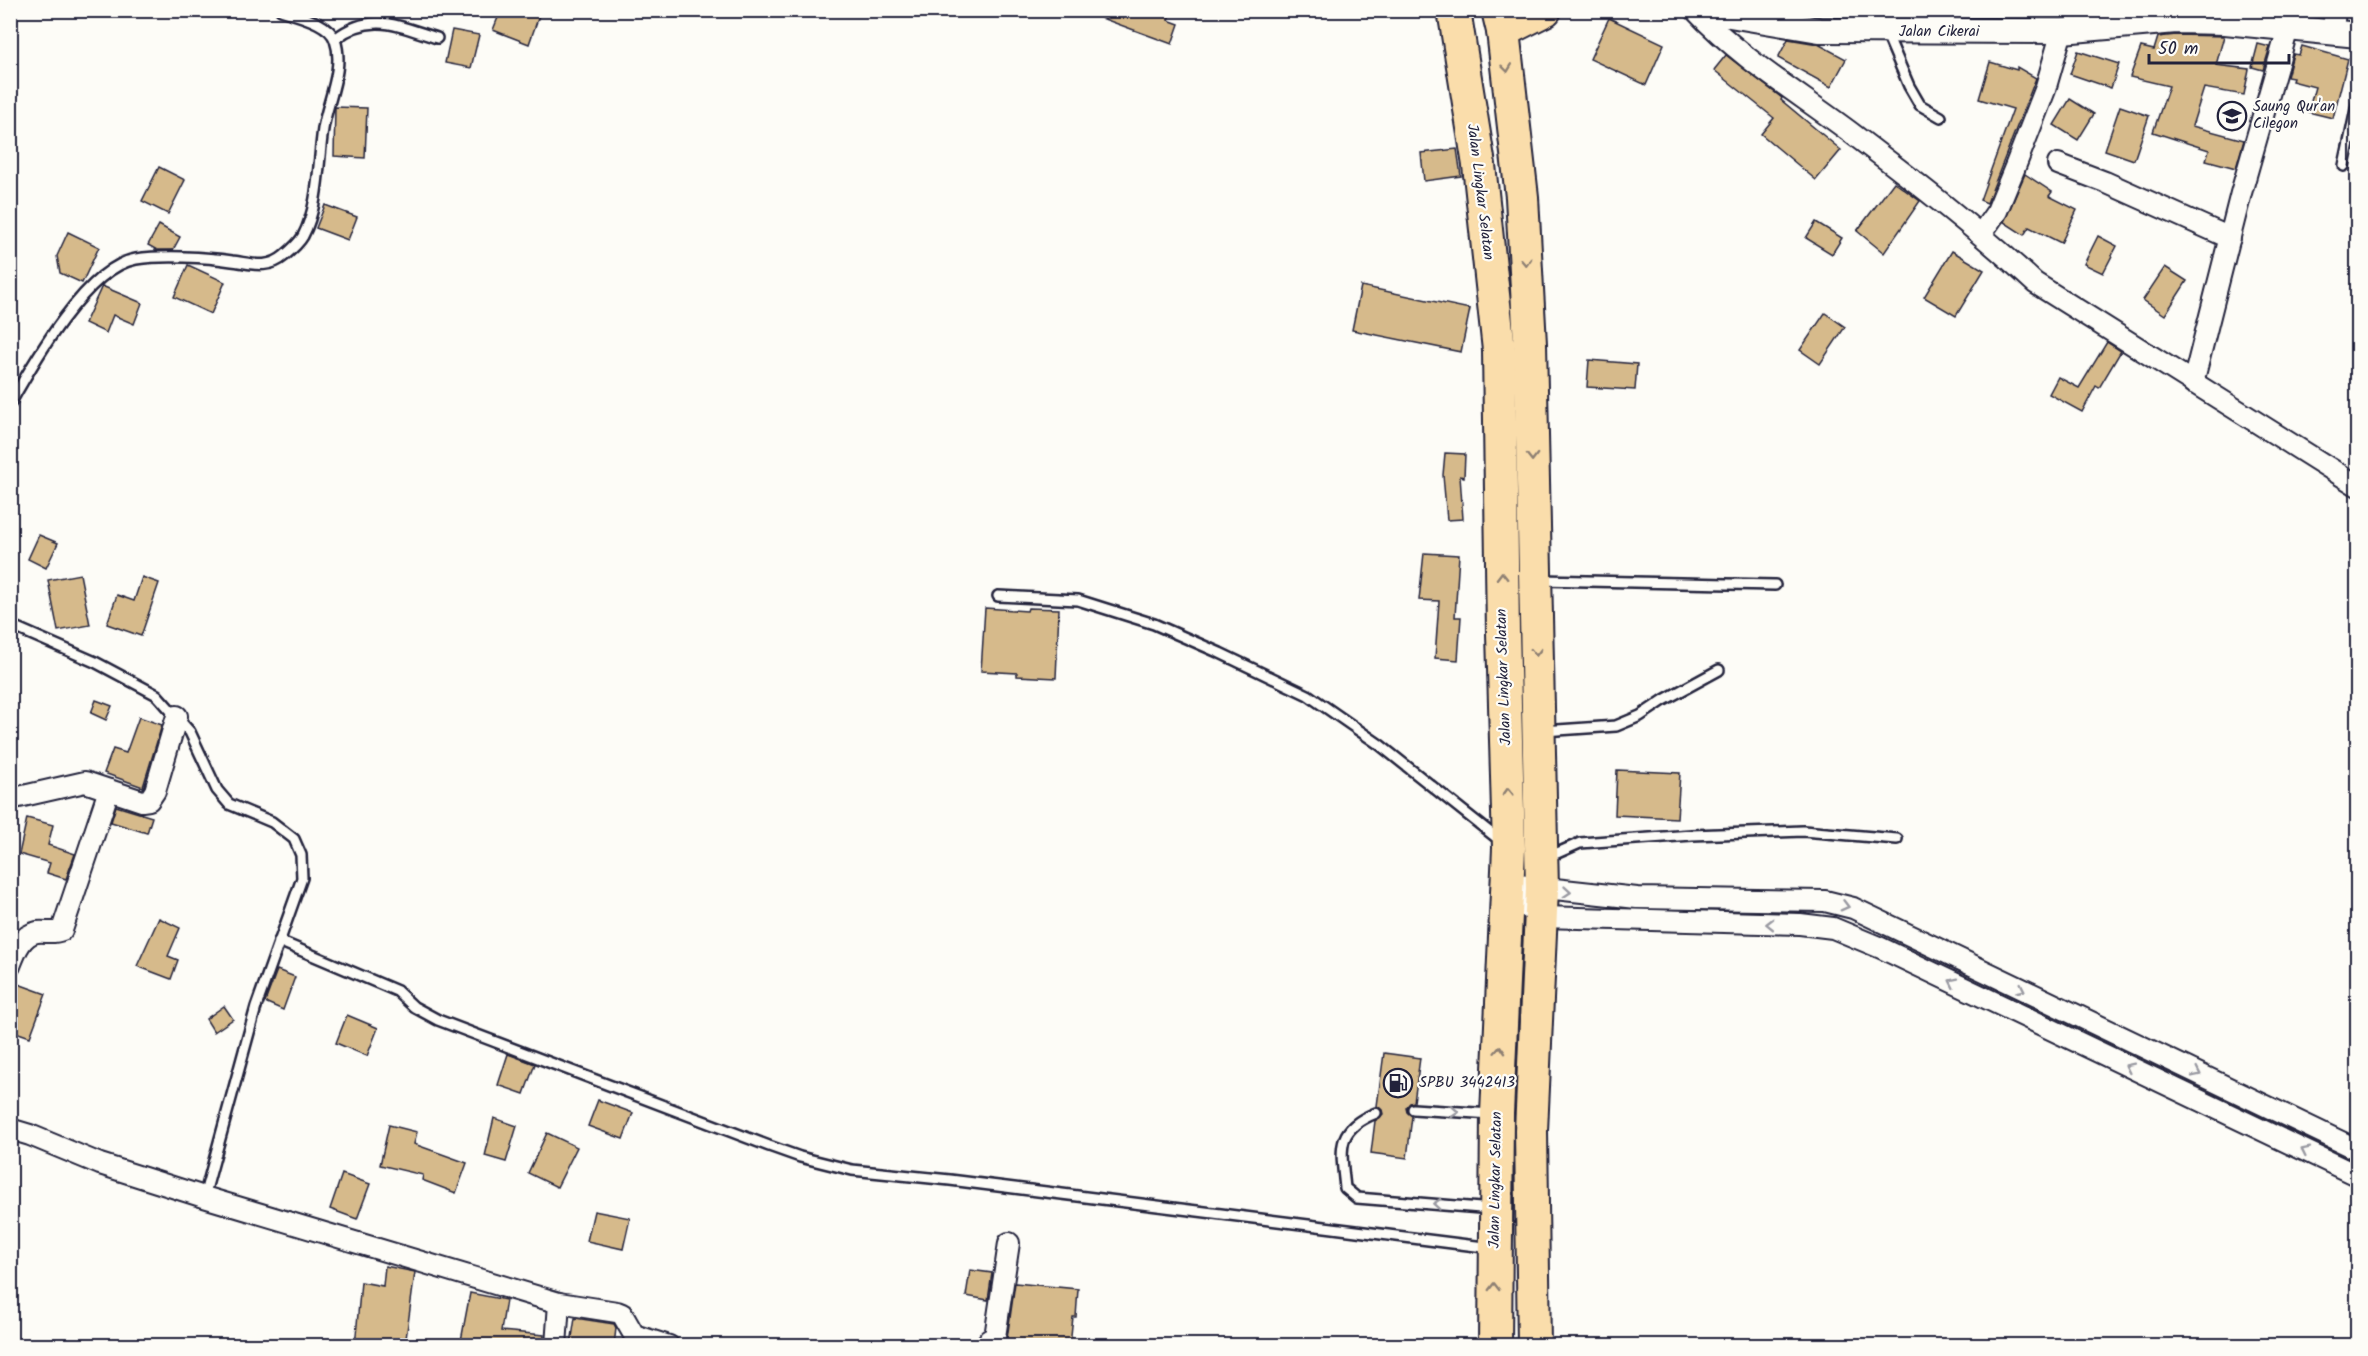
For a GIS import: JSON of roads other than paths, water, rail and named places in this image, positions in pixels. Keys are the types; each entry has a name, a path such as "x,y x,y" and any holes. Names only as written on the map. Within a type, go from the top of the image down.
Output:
{"highway":[{"name":"Jalan Lingkar Selatan","path":"1454,10 1479,165 1498,350 1503,633 1530,871"},
{"path":"1501,21 1545,10"},
{"name":"Jalan Lingkar Selatan","path":"1501,21 1524,220 1530,344 1538,731 1530,871 1534,1346"},
{"name":"Jalan Lingkar Selatan","path":"1494,1346 1497,1114 1509,889 1530,871"}],"street":[{"path":"1695,10 1720,37 1752,63 1853,134 1981,234 2035,283 2358,486"},
{"name":"Jalan Cikerai","path":"1700,10 1819,30 1884,21 2062,32 2176,21 2225,22 2288,28 2334,21 2358,35"},
{"path":"2193,383 2288,28"},
{"path":"1981,234 1997,211 2015,167 2045,90 2062,32"},
{"path":"2058,164 2105,182 2230,238"},
{"path":"10,799 78,782 92,783 142,801 151,799 177,716"},
{"path":"10,966 17,950 29,935 37,932 53,934 62,930 109,790"},
{"path":"1509,889 1530,871"},
{"path":"1530,871 1637,898 1825,901 1853,908 2358,1150"},
{"path":"1530,871 1800,924 1833,928 1933,972 2358,1176"},
{"path":"10,1129 100,1164 204,1197 559,1303 617,1312 622,1314 634,1335 669,1346"},
{"path":"986,1346 989,1340 995,1337 1009,1243"},
{"path":"556,1346 559,1303"}],"lane":[{"path":"10,404 30,370 86,290 110,272 134,259 220,260 260,266 283,258 302,237 310,215 320,170 323,130 338,55 335,39 330,31 312,21 281,10"},
{"path":"1884,21 1909,86 1920,105 1941,117"},
{"path":"335,39 348,28 361,23 373,22 389,24 437,38"},
{"path":"2344,166 2358,100"},
{"path":"1535,580 1775,585"},
{"path":"998,596 1078,600 1154,624 1308,695 1380,745 1530,871 1581,843 1692,835 1803,831 1897,839"},
{"path":"10,624 95,662 157,695 190,732 217,790 229,804 272,822 294,839 301,855 302,878 256,1007 204,1197"},
{"path":"1538,731 1616,726 1640,716 1719,670"},
{"path":"279,941 397,991 414,1006 438,1020 769,1146 842,1168 1494,1248"},
{"path":"1413,1109 1497,1114"},
{"path":"1376,1113 1351,1126 1344,1136 1342,1160 1345,1188 1357,1198 1495,1209"}],"place":[{"name":"Saung Qur'an Cilegon","path":"2232,116"},
{"name":"SPBU 3442413","path":"1398,1083"}]}
